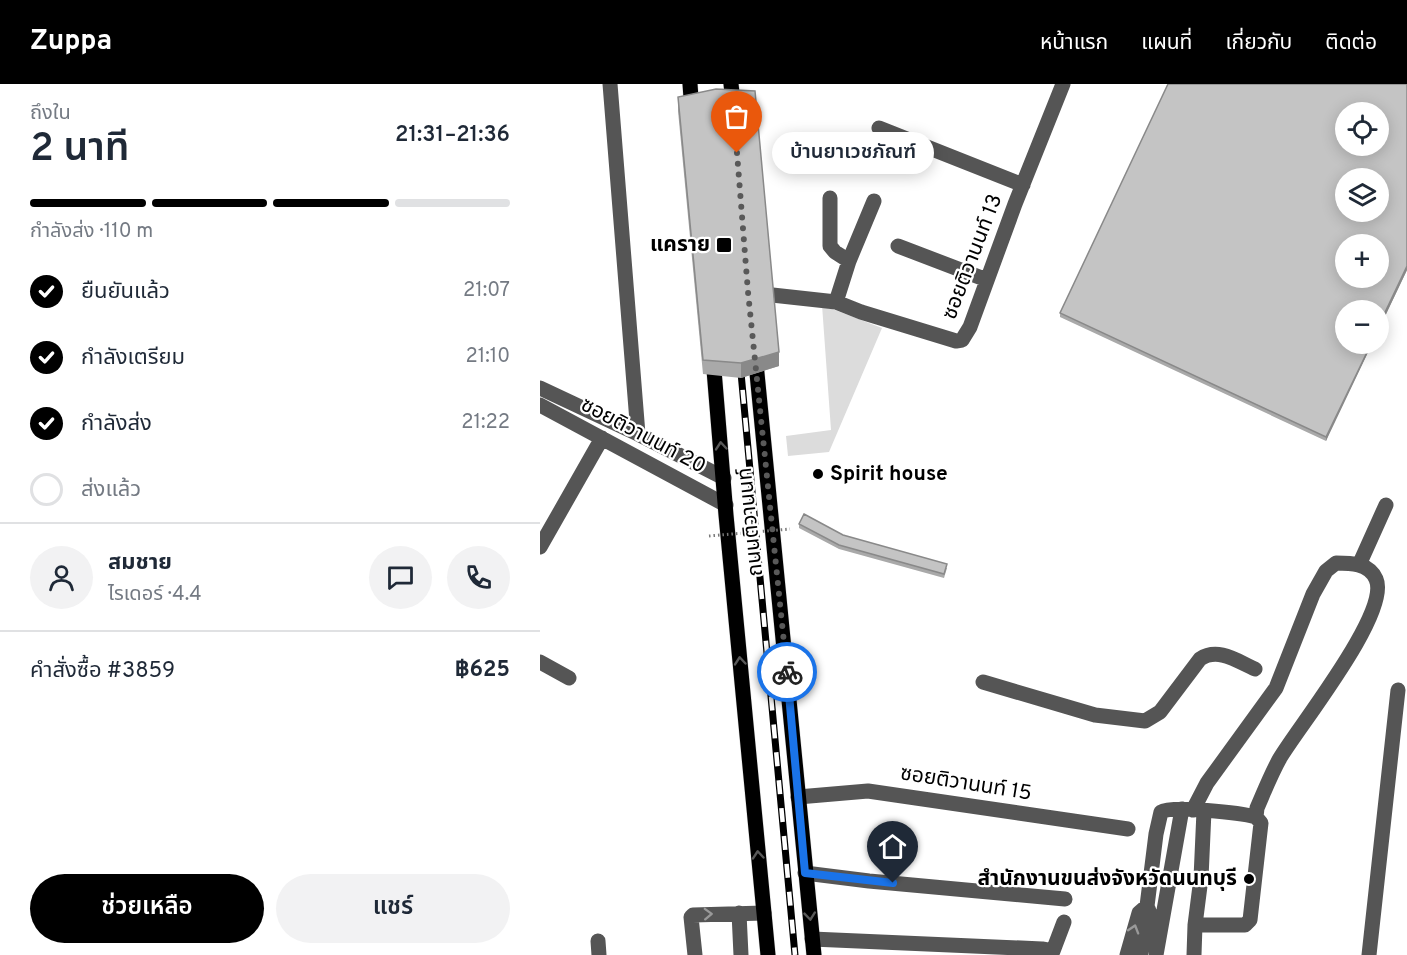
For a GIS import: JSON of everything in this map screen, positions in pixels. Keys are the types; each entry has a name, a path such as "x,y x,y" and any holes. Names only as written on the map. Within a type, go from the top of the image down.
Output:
{"main road":[{"path":"690,84 694,132"},
{"path":"731,84 735,130"},
{"name":"ถนนติวานนท์","path":"753,339 814,955"},
{"name":"ถนนติวานนท์","path":"712,340 768,955"}],"street":[{"path":"610,84 638,434"},
{"name":"ซอยติวานนท์ 13","path":"748,293 836,302 956,341 962,340 966,336 1060,85"},
{"path":"879,128 1023,185"},
{"path":"830,198 830,246 849,261"},
{"path":"836,302 849,261 874,201"},
{"path":"898,246 987,280"},
{"path":"540,388 724,478"},
{"name":"ซอยติวานนท์ 20","path":"540,405 726,505"},
{"path":"540,547 602,438"},
{"path":"1359,565 1386,505"},
{"path":"1156,955 1193,810 1207,783 1276,688 1313,594 1326,572 1336,563 1350,563 1368,569 1377,579 1377,592 1370,620 1280,758 1257,808 1256,817 1261,824 1250,920 1245,925 1195,925"},
{"path":"983,682 1095,715 1145,721 1160,712 1200,659 1208,654 1217,653 1255,669"},
{"path":"540,662 569,678"},
{"path":"1369,955 1398,690"},
{"name":"ซอยติวานนท์ 15","path":"798,796 868,791 1128,829"},
{"path":"1193,810 1201,878 1194,955"},
{"path":"1140,955 1152,919 1147,906 1161,812 1193,810 1256,817"},
{"path":"805,873 1065,899"},
{"path":"1127,955 1139,913 1147,906"},
{"path":"739,913 741,955"},
{"path":"695,955 692,916 764,913"},
{"path":"812,939 934,950 1042,949 1052,953 1064,922"}],"path":[{"path":"709,536 790,528"}],"shaded area":[{"path":"822,305 882,328 829,452 788,456 786,436 831,430"}],"building":[{"path":"1168,84 1407,84 1407,266 1389,304 1389,300 1335,300 1335,354 1366,354 1326,437 1060,313"},
{"name":"แคราย","path":"716,89 755,91 779,352 741,363 703,360 678,97"},
{"path":"804,514 843,535 947,564 944,574 839,545 799,524"}],"railway":[{"path":"740,362 795,955"}],"way so far":[{"path":"737,153 748,292 787,672"}],"place":[{"name":"บ้านยาเวชภัณฑ์","path":"737,153"},
{"name":"แคราย","path":"724,245"},
{"name":"Spirit house","path":"818,474"},
{"name":"สำนักงานขนส่งจังหวัดนนทบุรี","path":"1249,879"}],"route":[{"path":"787,672 805,873 893,883"}]}
